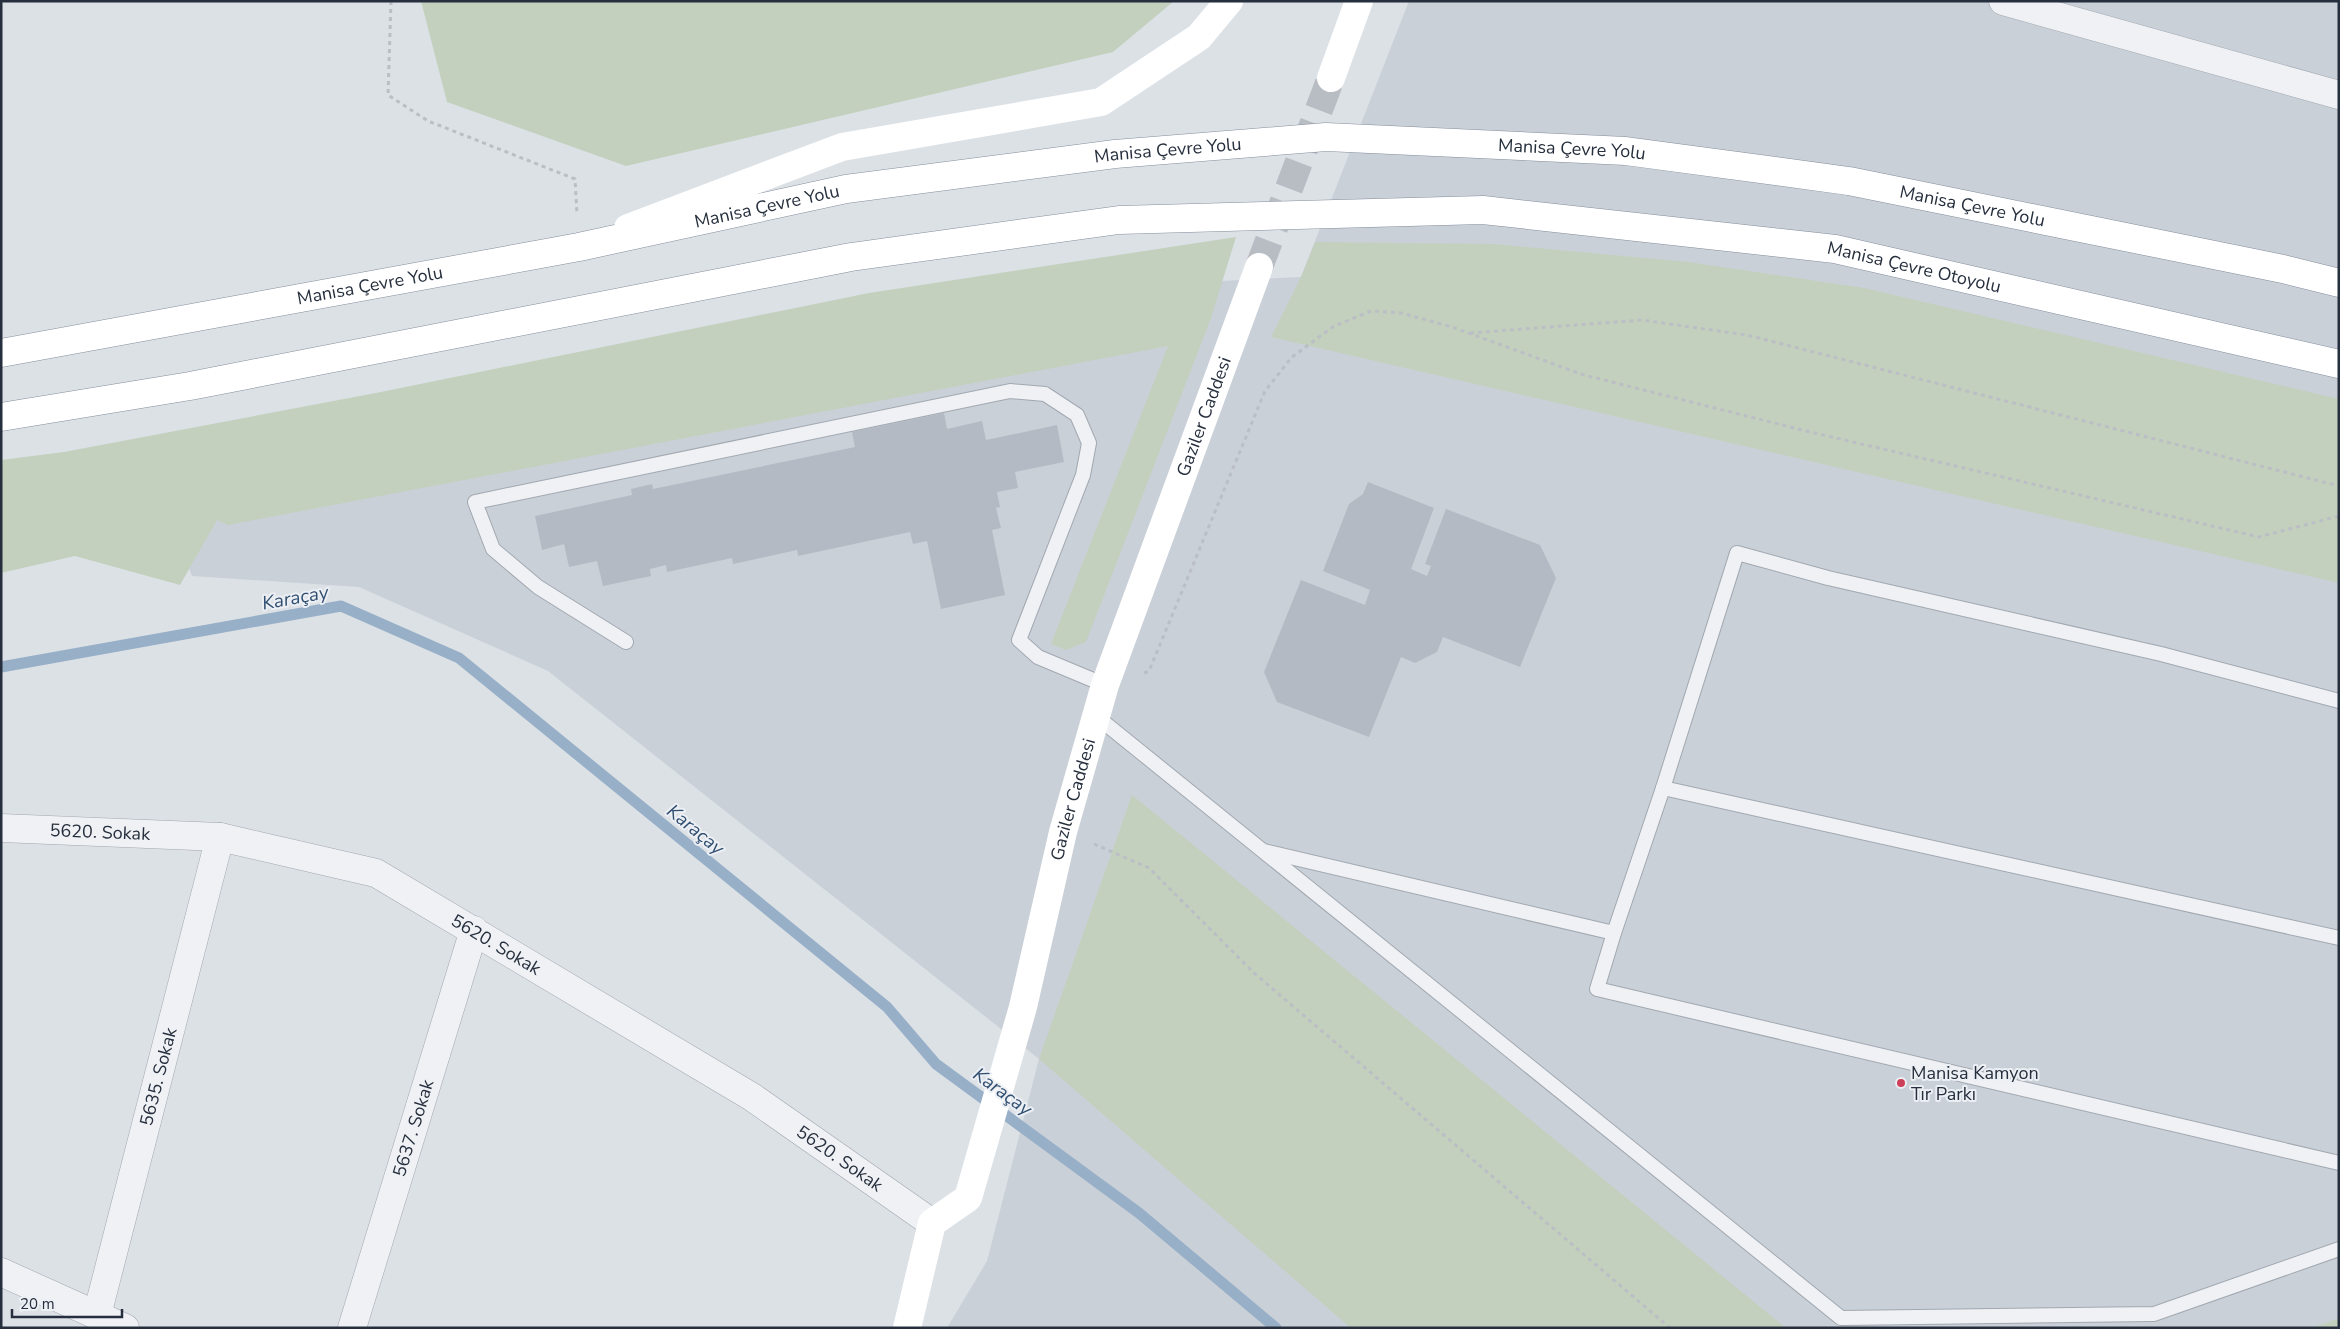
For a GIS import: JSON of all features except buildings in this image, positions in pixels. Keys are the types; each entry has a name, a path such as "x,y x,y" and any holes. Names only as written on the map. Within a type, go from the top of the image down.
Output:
{"main road":[{"path":"579,246 842,147 1101,102 1199,37 1229,1"},
{"path":"1331,78 1359,1"},
{"name":"Manisa Çevre Yolu","path":"1,354 579,246 846,189 1114,154 1326,137 1626,151 1849,181 2283,269 2339,283"},
{"name":"Manisa Çevre Otoyolu","path":"1,417 190,386 852,257 1118,220 1483,210 1835,249 2339,364"},
{"name":"Gaziler Caddesi","path":"932,1223 968,1198 1024,1007 1063,832 1105,685 1259,267"},
{"path":"2283,269 2339,277"},
{"path":"907,1328 932,1223"}],"street":[{"path":"2003,1 2339,94"},
{"name":"5620. Sokak","path":"1,828 220,837 376,872 752,1097 932,1223"},
{"name":"5635. Sokak","path":"97,1316 220,837"},
{"name":"5637. Sokak","path":"352,1328 474,930"},
{"path":"1,1272 124,1328"}],"lane":[{"path":"626,642 538,587 493,549 475,502 1010,391 1045,394 1076,414 1089,443 1083,475 1019,640 1038,657 1105,685"},
{"path":"2339,701 2160,654 1828,578 1737,553 1597,989 2339,1163"},
{"path":"1096,716 1841,1318 2154,1314 2339,1249"},
{"path":"1663,788 2339,938"},
{"path":"1261,850 1614,933"}],"path":[{"path":"391,1 388,95 428,121 574,179 579,246"},
{"path":"1105,685 1149,671 1265,391 1292,357 1334,326 1371,312 1401,313 1469,334 1594,378 1806,431 2259,538 2339,516"},
{"path":"1469,334 1642,320 1747,335 2339,486"},
{"path":"1063,832 1149,868 1254,973 1670,1328"}],"shaded area":[{"path":"1409,1 2339,1 2339,1328 947,1328 987,1261 1039,1059 548,671 359,587 192,576 165,504 1097,287 1301,277"}],"green space":[{"path":"421,1 1174,1 1113,52 626,166 447,102"},
{"path":"1236,237 1211,318 1086,642 1066,650 1051,644 1168,346 228,525 217,520 180,585 75,556 1,573 1,460 64,452 381,392 869,293"},
{"path":"1315,242 1493,244 1688,262 1864,288 2339,399 2339,583 1271,337 1301,277"},
{"path":"1132,795 1786,1328 1351,1328 1039,1059"},
{"path":"2339,1318 2339,1328 2312,1328"}],"waterway":[{"name":"Karaçay","path":"1,667 341,606 459,658 887,1007 936,1064 1139,1213 1276,1328"}],"tunnel":[{"path":"1259,267 1331,78"}],"place":[{"name":"Manisa Kamyon Tır Parkı","path":"1901,1083"}]}
